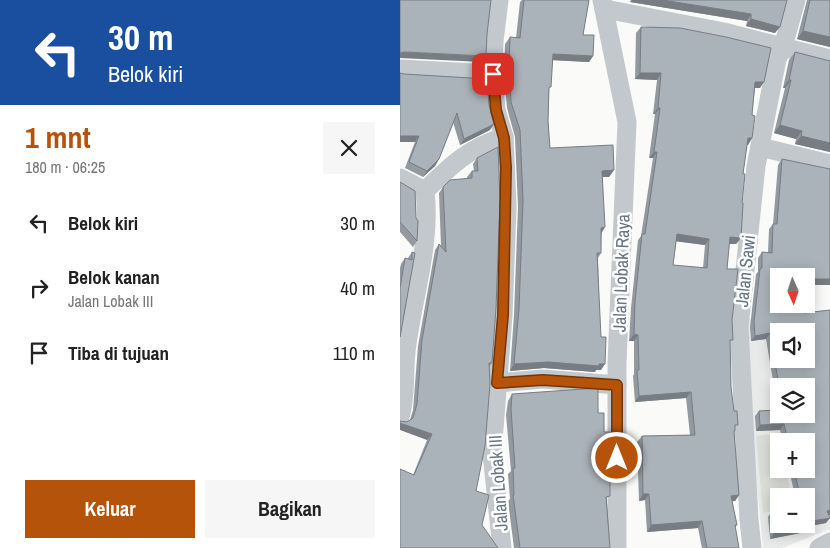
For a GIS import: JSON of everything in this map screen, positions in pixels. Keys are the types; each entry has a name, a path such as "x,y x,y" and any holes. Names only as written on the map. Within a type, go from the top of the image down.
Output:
{"street":[{"name":"Jalan Lobak III","path":"499,0 494,41 493,74 496,110 504,138 507,206 503,315 492,454 502,548"},
{"name":"Jalan Sawi","path":"752,548 739,327 756,166 777,59 784,47 796,0"},
{"path":"604,5 724,32 830,59"},
{"name":"Jalan Lobak Raya","path":"604,5 627,122 617,385 617,548"},
{"path":"400,69 493,74"},
{"path":"425,191 453,164 469,152 491,141 504,138"},
{"path":"760,147 830,164"},
{"path":"400,178 425,191"},
{"path":"400,417 403,407 406,344 422,262 427,212 425,191"},
{"path":"497,383 543,380 617,385"},
{"path":"819,548 830,542"}],"shaded area":[{"path":"801,313 789,323 770,323 770,368 808,368 809,378 770,378 770,423 815,423 815,412 830,500 830,529 782,548 763,548 754,457 746,319"},
{"path":"770,434 770,478 788,478 790,488 770,488 770,511 763,513 756,436"}],"building":[{"path":"400,0 491,0 486,56 400,53"},
{"path":"524,0 589,0 583,35 594,35 593,56 553,54 551,87 549,87 548,121 550,148 613,145 614,170 602,171 605,227 601,228 601,253 597,253 601,337 606,337 605,364 599,364 599,366 548,362 514,364 519,309 523,200 520,130 511,102 509,67 510,37 520,38"},
{"path":"662,0 787,0 780,27 751,19 751,14"},
{"path":"810,0 830,0 830,37 803,31"},
{"path":"641,27 680,28 771,48 764,82 755,82 752,115 755,116 752,138 748,138 743,174 745,174 741,238 730,237 727,269 738,269 732,320 733,340 730,340 731,387 734,411 737,411 738,425 735,425 734,431 739,495 731,496 737,525 735,525 739,548 707,548 702,521 651,525 649,494 643,494 642,436 695,435 691,392 639,396 637,370 639,370 638,335 634,334 635,301 642,234 645,234 657,152 654,152 660,108 658,108 661,73 640,73","holes":["677,234 709,239 707,268 673,265"]},
{"path":"795,52 830,61 830,143 801,136 802,131 780,125 791,80 789,80"},
{"path":"400,73 487,79 489,105 494,124 464,139 457,113 439,159 427,171 409,162 419,136 400,136"},
{"path":"498,147 500,201 496,308 492,363 489,363 490,384 485,446 476,491 489,495 482,525 498,548 400,548 400,469 414,475 432,434 400,423 400,421 407,422 413,418 417,404 422,340 439,244 446,252 443,187 450,180 472,178 472,171 478,171 477,158"},
{"path":"782,159 830,169 830,279 815,279 815,268 770,268 770,313 815,313 830,310 830,510 827,511 830,518 815,520 815,488 798,488 796,478 815,478 815,433 786,433 784,424 760,425 759,411 770,410 770,423 815,423 815,378 778,378 776,368 815,368 815,323 770,323 770,333 755,336 754,322 760,269 762,268 762,252 772,253 773,224 777,224"},
{"path":"400,182 415,191 416,218 418,221 417,241 400,222"},
{"path":"412,252 415,253 400,337 400,288 405,258 412,260"},
{"path":"598,388 598,413 604,413 604,432 610,432 610,496 606,497 610,548 520,548 513,495 513,468 515,468 511,409 512,394"}],"route":[{"path":"493,74 496,110 504,138 507,206 503,315 497,383 543,380 617,385 617,458"}]}
